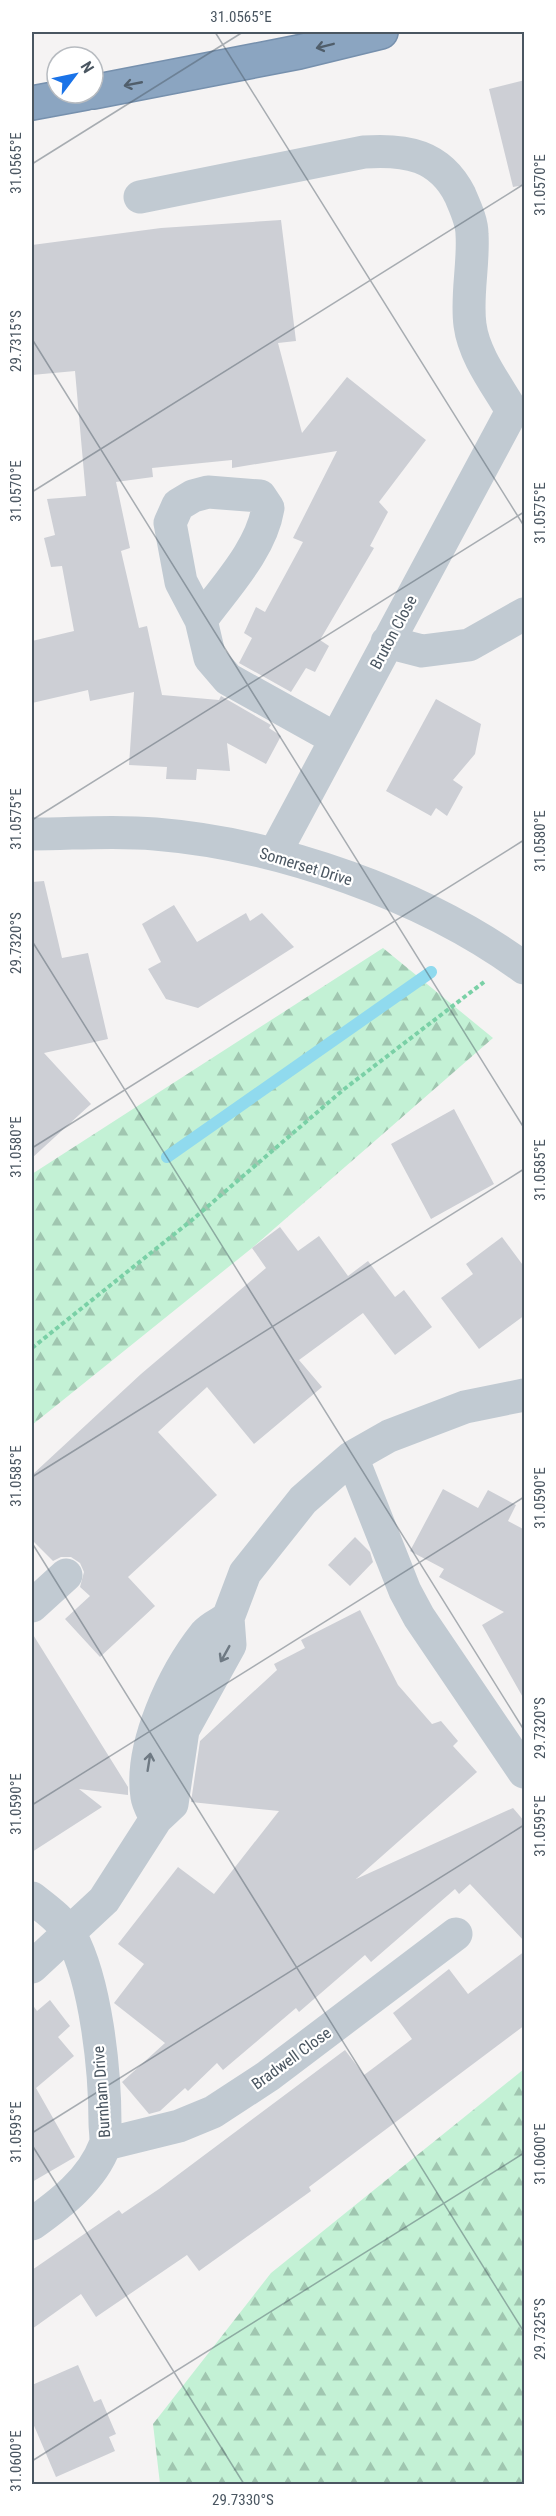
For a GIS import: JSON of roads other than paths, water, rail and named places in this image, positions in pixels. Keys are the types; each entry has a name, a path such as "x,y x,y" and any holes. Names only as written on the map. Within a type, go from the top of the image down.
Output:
{"highway":[{"path":"105,90 299,52 381,32"}],"street":[{"path":"140,198 364,152 393,150 415,154 436,164 453,182 465,205 472,232 470,325 474,342 518,407"},
{"name":"Bruton Close","path":"275,853 387,642 518,407"},
{"path":"387,642 422,651 469,645 525,614"},
{"path":"201,620 210,658 228,679 336,739"},
{"name":"Somerset Drive","path":"32,834 155,834 275,853 410,900 519,964"},
{"path":"32,1967 104,1899 156,1819 147,1798 148,1767 157,1720 182,1669 207,1632 228,1618 245,1573 303,1500 352,1457 389,1436 465,1407 525,1395"},
{"path":"352,1457 405,1591 419,1617 525,1772"},
{"path":"32,1606 66,1575"},
{"name":"Burnham Drive","path":"32,1898 53,1914 69,1934 86,1976 96,2024 105,2104 106,2144 87,2176 62,2203 32,2224"},
{"name":"Bradwell Close","path":"106,2144 179,2126 213,2112 268,2076 456,1934"}],"waterway":[{"path":"167,1157 431,972"}]}
